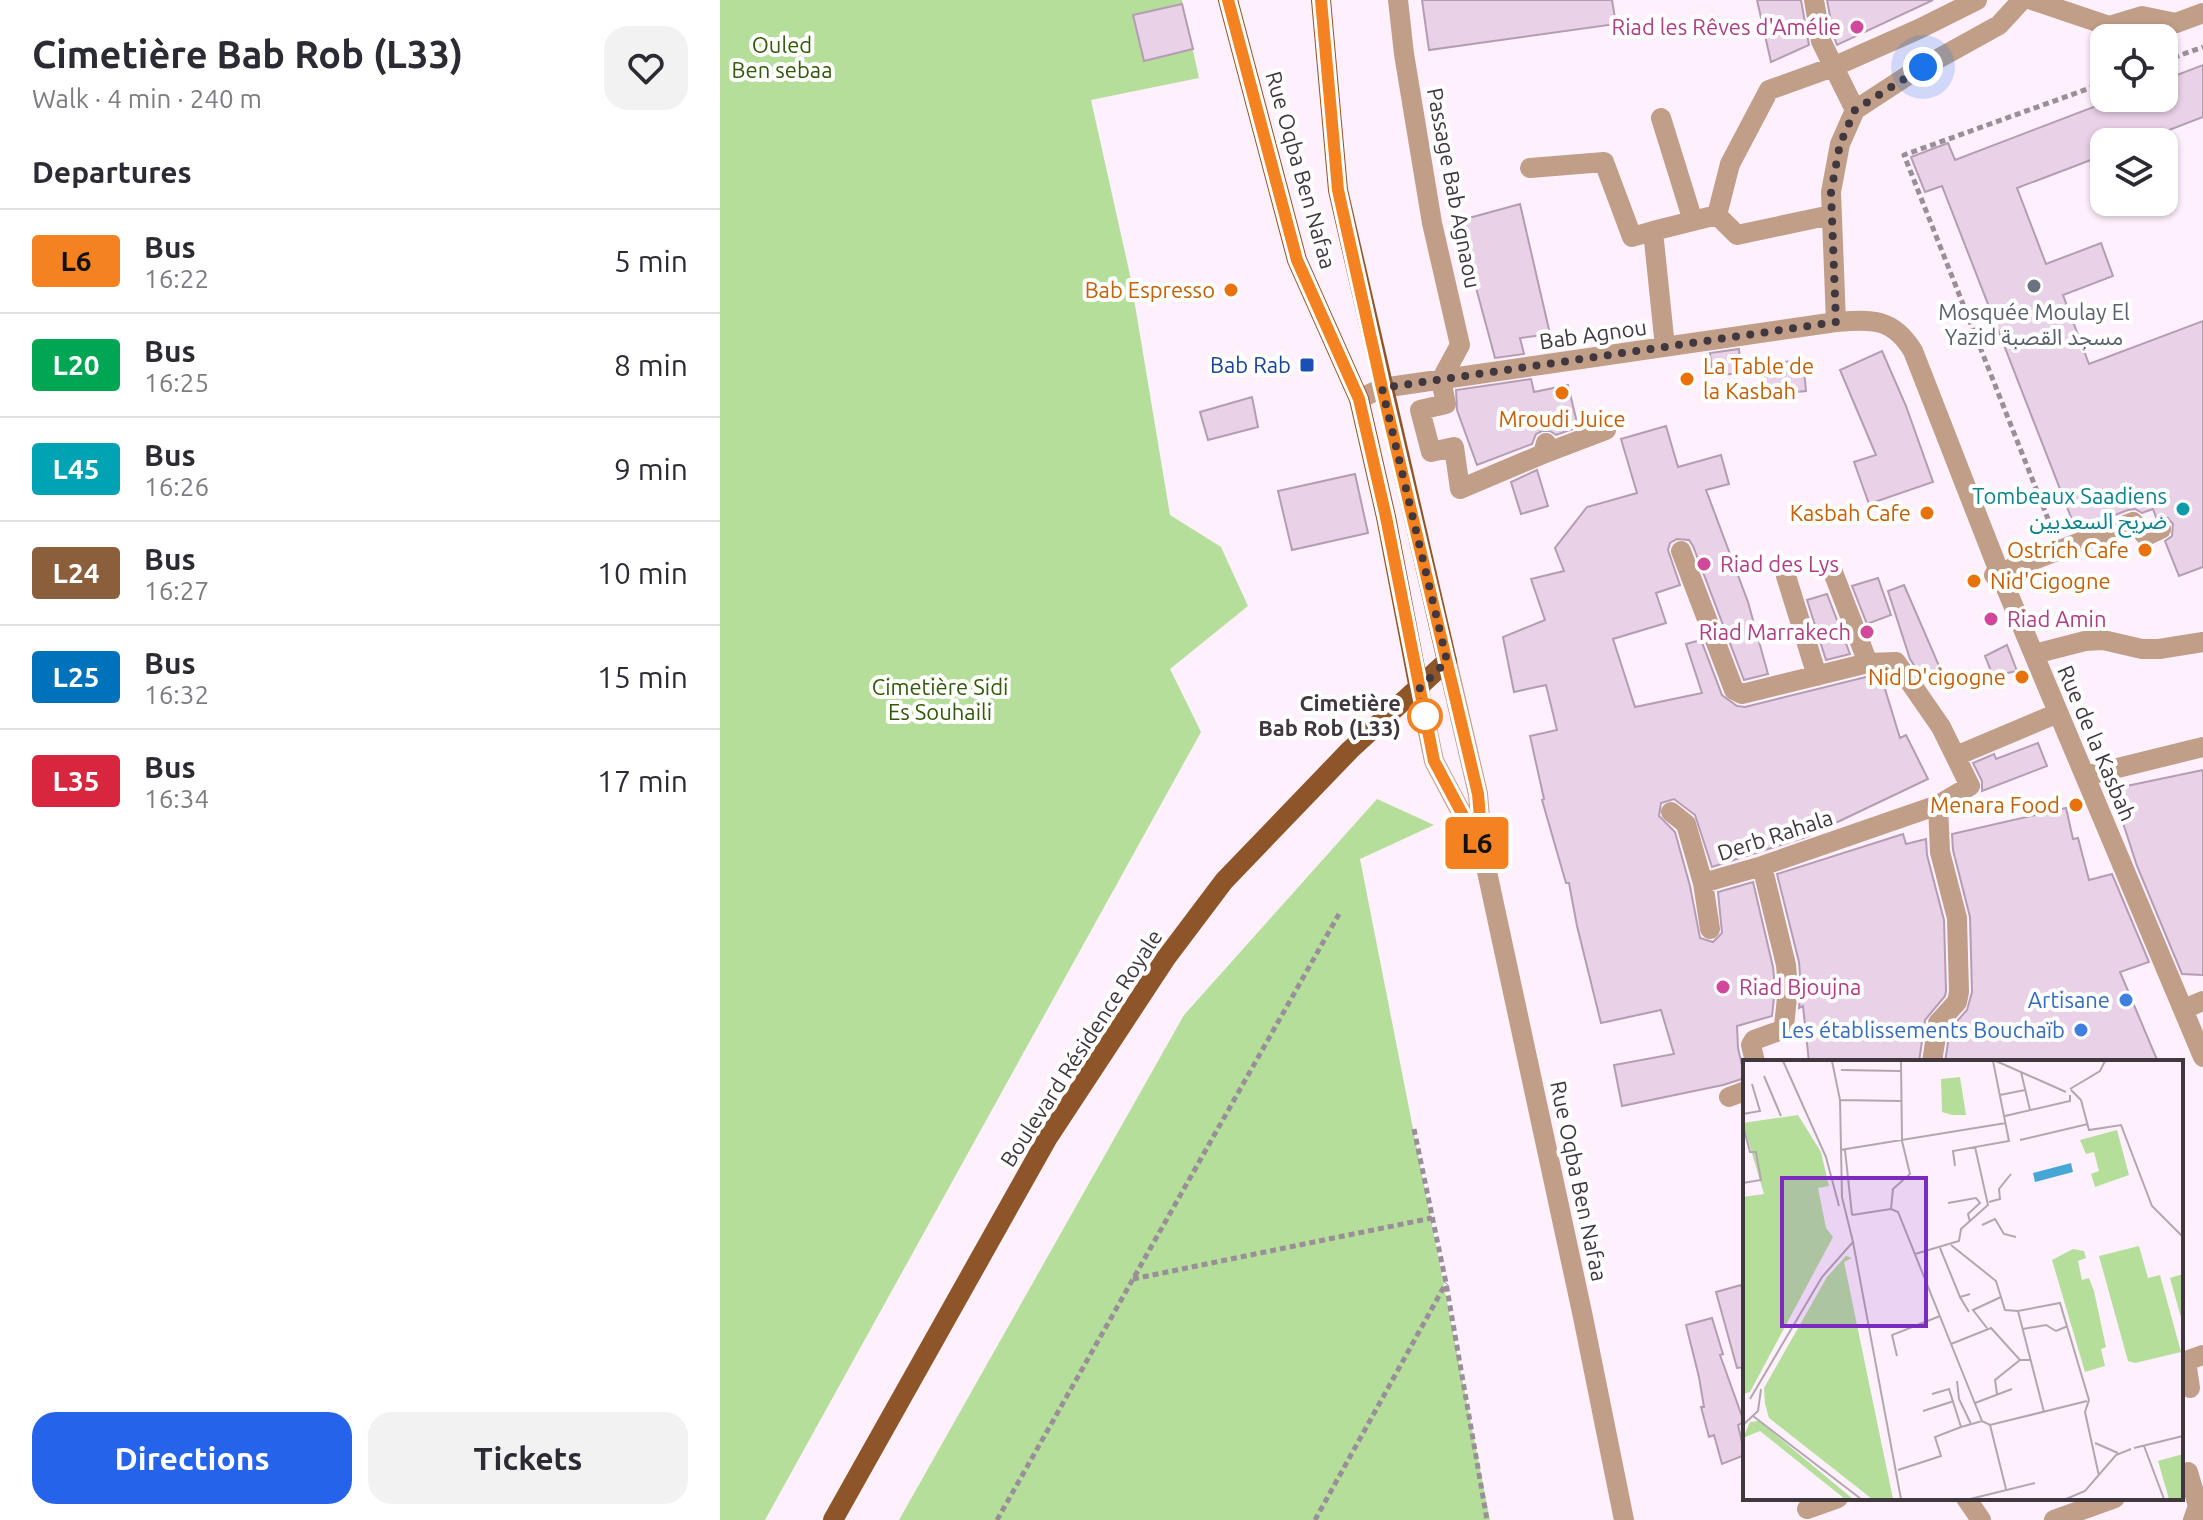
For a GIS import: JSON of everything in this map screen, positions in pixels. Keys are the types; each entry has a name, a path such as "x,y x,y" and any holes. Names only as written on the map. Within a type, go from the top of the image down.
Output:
{"main road":[{"name":"Rue Oqba Ben Nafaa","path":"1228,0 1297,260 1359,399 1386,517 1419,689"},
{"name":"Rue Oqba Ben Nafaa","path":"1321,0 1338,190 1447,661"},
{"name":"Boulevard Résidence Royale","path":"833,1520 1047,1139 1166,958 1224,881 1350,750 1447,661"}],"street":[{"name":"Passage Bab Agnaou","path":"1398,0 1432,223 1460,345 1441,380 1446,404 1420,410 1431,452 1454,447 1460,489 1545,449 1606,430"},
{"path":"1814,0 1821,41 1855,110"},
{"path":"1717,215 1730,164 1769,90 1833,67 1977,0"},
{"path":"1836,322 1831,192 1840,144 1855,110 1907,76 1999,25 2022,0"},
{"path":"2032,0 2109,26 2142,16 2176,23 2203,13"},
{"path":"1661,118 1693,221"},
{"path":"1530,168 1602,156 1632,237 1717,215"},
{"path":"1717,215 1737,235 1831,215"},
{"path":"1653,231 1665,347"},
{"name":"Rue de la Kasbah","path":"1836,322 1871,320 1885,324 1907,340 1913,351 1997,574 2085,776 2194,1005 2203,1057"},
{"name":"Bab Agnou","path":"1359,399 1382,388 1836,322"},
{"path":"1997,574 2133,522 2146,536 2161,529"},
{"name":"Derb Rahala","path":"1671,812 1686,824 1703,883 1762,866 1938,805 1970,786 1941,727 1896,662 1868,663 1742,694 1734,690 1681,551"},
{"path":"1831,567 1868,663"},
{"path":"1786,576 1817,676"},
{"path":"2034,654 2085,641 2103,640 2142,649 2203,642"},
{"name":"Rue Oqba Ben Nafaa","path":"1447,661 1478,794 1483,853 1624,1520"},
{"name":"Rue Oqba Ben Nafaa","path":"1419,689 1434,761 1483,853"},
{"path":"1956,756 2058,713"},
{"path":"2085,776 2203,747"},
{"path":"1932,1060 1938,1023 1957,1002 1959,992 1957,918 1940,852 1938,805"},
{"path":"1755,1060 1751,1045 1754,1040 1779,1031 1784,1026 1788,988 1786,965 1762,866"},
{"path":"1703,883 1710,929"},
{"path":"2190,1388 2186,1361 2203,1355"},
{"path":"2191,1471 2198,1506 2193,1520"},
{"path":"1807,1509 1832,1500"},
{"path":"1967,1500 1981,1520"},
{"path":"2054,1520 2109,1500"}],"path":[{"path":"2178,56 2203,47"},
{"path":"2060,549 1904,155 2090,88"},
{"path":"997,1520 1339,914"},
{"path":"1414,1129 1446,1283 1487,1520"},
{"path":"1133,1279 1432,1218"},
{"path":"1315,1520 1446,1283"}],"green space":[{"name":"Cimetière Sidi Es Souhaili","path":"720,0 1182,0 1199,78 1091,100 1130,275 1170,515 1221,547 1248,606 1170,669 1201,732 765,1520 720,1520"},
{"path":"1377,799 1434,825 1360,859 1490,1520 899,1520 1184,1015"}],"building":[{"path":"1422,0 1612,0 1616,24 1429,50"},
{"path":"1757,0 1801,0 1809,45 1771,62"},
{"path":"1827,0 1933,0 1837,45"},
{"path":"1182,4 1193,49 1144,61 1133,15"},
{"name":"Mosquée Moulay El Yazid مسجد القصبة","path":"2203,65 2203,117 2174,128 2090,128 2090,160 2017,188 2046,264 2101,243 2113,276 2063,295 2089,364 2203,321 2203,567 2179,576 2165,541 2172,536 2173,524 2168,518 2156,517 2153,509 2142,513 2135,509 2128,510 2076,530 1942,186 1925,192 1911,157 1948,143 1955,160 2090,108 2090,112 2178,112 2178,75"},
{"path":"1520,204 1550,334 1520,338 1524,354 1495,358 1458,221"},
{"path":"1739,349 1741,373 1712,376 1710,353"},
{"path":"1882,351 1906,406 1933,482 1869,504 1854,462 1876,455 1840,370"},
{"path":"1803,360 1806,391 1764,395 1761,364"},
{"path":"1531,379 1534,392 1568,385 1578,427 1556,435 1542,431 1536,434 1532,444 1477,465 1457,410 1456,390"},
{"path":"1252,397 1258,427 1208,440 1200,412"},
{"path":"1666,426 1678,467 1721,455 1729,484 1706,490 1748,602 1768,674 1744,680 1693,546 1689,540 1677,539 1670,543 1668,550 1680,585 1656,593 1666,623 1613,639 1635,707 1702,693 1686,644 1701,640 1722,695 1737,706 1745,707 1870,676 1881,676 1900,738 1906,735 1928,779 1806,837 1712,867 1695,815 1674,799 1661,803 1659,816 1675,832 1700,938 1713,942 1722,933 1718,892 1753,882 1773,967 1775,988 1772,1016 1737,1026 1743,1079 1622,1106 1614,1065 1674,1054 1661,1010 1601,1023 1569,883 1566,883 1542,800 1530,736 1557,730 1546,685 1514,692 1503,637 1545,620 1531,579 1564,571 1555,548 1587,507 1637,493 1621,439"},
{"path":"1537,470 1548,506 1521,514 1511,482"},
{"path":"1355,474 1368,533 1292,550 1278,491"},
{"path":"1878,578 1891,615 1867,624 1852,586"},
{"path":"1904,585 1940,668 1920,674 1910,659 1888,591"},
{"path":"1827,594 1850,654 1826,660 1807,600"},
{"path":"2007,645 2017,671 1993,676 1985,656"},
{"path":"2038,743 2047,766 1982,791 1982,781 1973,763 1994,754 1996,759"},
{"path":"2203,770 2203,975 2182,974 2137,866 2112,789"},
{"path":"2066,808 2073,839 2078,838 2089,880 2112,874 2149,962 2120,972 2157,1060 1945,1060 1950,1029 1967,1010 1972,992 1970,917 1953,850 1952,834"},
{"path":"1903,834 1906,844 1926,839 1927,855 1944,920 1946,991 1925,1020 1919,1060 1809,1060 1803,1006 1799,1008 1799,962 1777,874"},
{"path":"1741,1285 1743,1367 1737,1368 1716,1292"},
{"path":"1712,1318 1723,1354 1720,1355 1743,1419 1738,1425 1743,1456 1722,1464 1714,1435 1709,1437 1701,1407 1704,1407 1699,1377 1686,1325"}],"bus line":[{"name":"L6","path":"1228,0 1297,260 1359,399 1386,517 1434,761 1483,853 1478,794 1338,190 1321,0"}],"place":[{"name":"Riad les Rêves d'Amélie","path":"1857,27"},
{"name":"Mosquée Moulay El Yazid مسجد القصبة","path":"2034,286"},
{"name":"Bab Espresso","path":"1231,290"},
{"name":"Bab Rab","path":"1307,365"},
{"name":"La Table de la Kasbah","path":"1687,379"},
{"name":"Mroudi Juice","path":"1562,393"},
{"name":"Tombeaux Saadiens ضريح السعديين","path":"2183,509"},
{"name":"Kasbah Cafe","path":"1927,513"},
{"name":"Ostrich Cafe","path":"2145,550"},
{"name":"Riad des Lys","path":"1704,564"},
{"name":"Nid'Cigogne","path":"1974,581"},
{"name":"Riad Amin","path":"1991,619"},
{"name":"Riad Marrakech","path":"1867,632"},
{"name":"Nid D'cigogne","path":"2022,677"},
{"name":"Cimetière Bab Rob (L33)","path":"1425,716"},
{"name":"Menara Food","path":"2076,805"},
{"name":"Riad Bjoujna","path":"1723,987"},
{"name":"Artisane","path":"2126,1000"},
{"name":"Les établissements Bouchaïb","path":"2081,1030"}],"route":[{"path":"1425,716 1419,689 1447,661 1382,388 1836,322 1831,192 1840,144 1855,110 1923,67"}],"park label":[{"name":"Ouled Ben sebaa","path":"782,58"}]}
